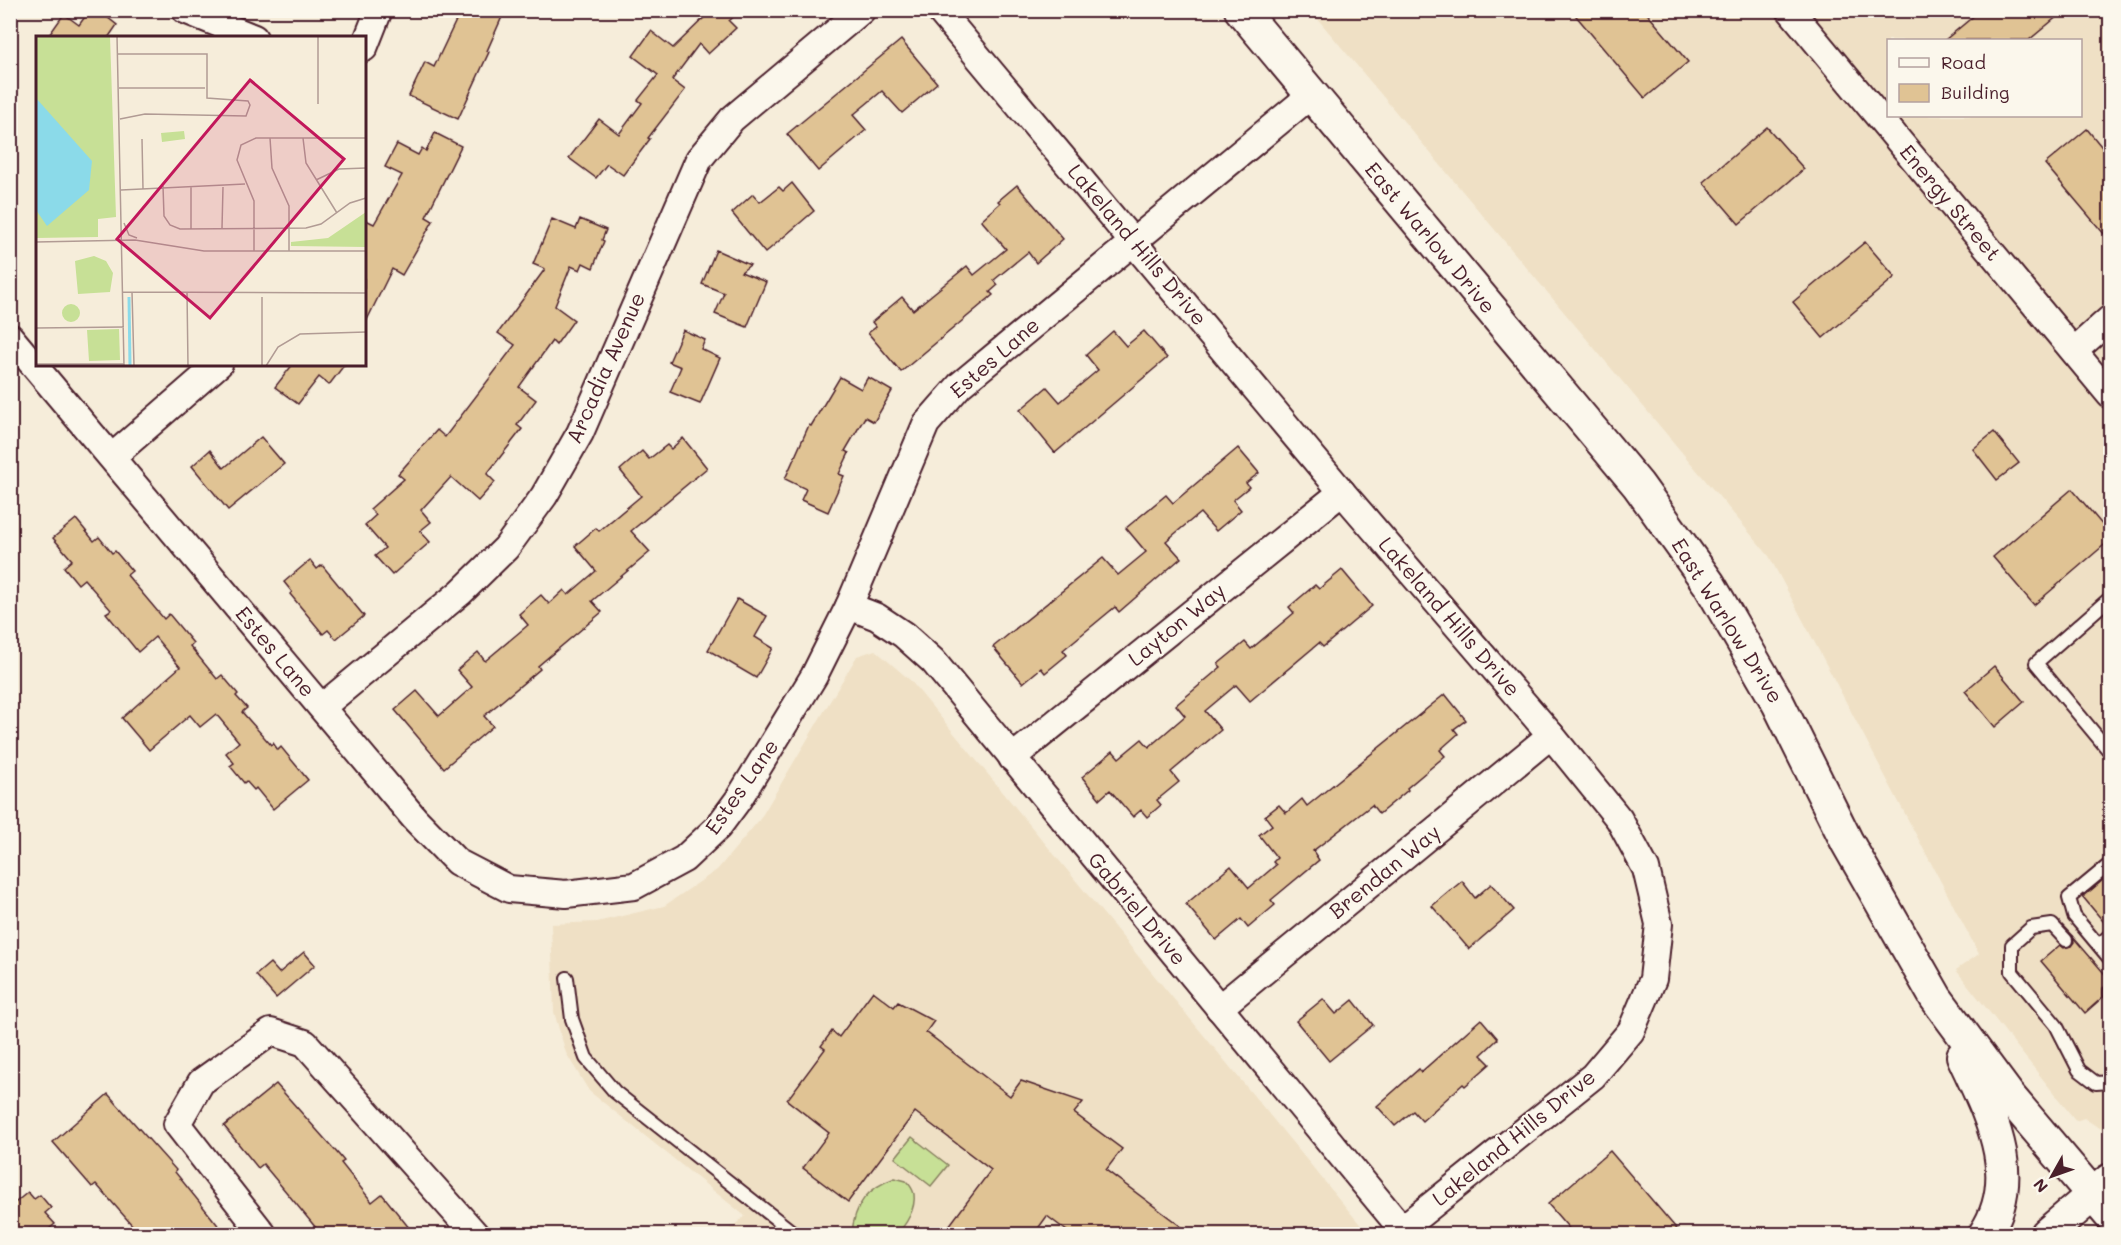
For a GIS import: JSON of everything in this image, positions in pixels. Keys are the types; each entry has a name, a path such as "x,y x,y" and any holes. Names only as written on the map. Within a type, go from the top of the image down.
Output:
{"street":[{"path":"185,10 249,36"},
{"path":"366,43 379,10"},
{"name":"Arcadia Avenue","path":"322,707 461,592 506,548 544,496 580,433 699,159 732,119 862,10"},
{"name":"Lakeland Hills Drive","path":"939,10 1342,492 1551,735 1619,819 1646,869 1659,924 1653,979 1631,1031 1593,1076 1404,1232"},
{"name":"East Warlow Drive","path":"1241,10 1638,485 1709,584 1778,703 1847,842 1936,998 2008,1095 2105,1197"},
{"name":"Energy Street","path":"1790,10 2110,394"},
{"name":"Estes Lane","path":"10,337 415,819 457,862 509,889 566,894 634,886 684,859 718,827 738,800 814,676 849,606 926,424 960,385 1311,95"},
{"path":"2074,351 2110,319"},
{"path":"112,457 217,366"},
{"name":"Layton Way","path":"1012,758 1342,492"},
{"name":"Gabriel Drive","path":"849,606 877,617 904,635 933,660 1404,1232"},
{"name":"Brendan Way","path":"1219,1008 1551,735"},
{"path":"1936,998 1983,1100 2002,1154 2004,1181 1992,1224 1985,1234"},
{"path":"263,1234 177,1124 201,1082 271,1032 305,1042 475,1234"},
{"path":"2047,1234 2105,1197"}],"lane":[{"path":"2110,598 2036,663 2110,752"},
{"path":"2110,864 2069,898 2074,916 2110,959"},
{"path":"2066,940 2052,925 2031,928 2012,945 2012,972 2056,1025 2079,1070 2096,1083 2110,1082"},
{"path":"2099,945 2110,935"},
{"path":"567,978 572,1019 586,1058 615,1092 795,1234"}],"shaded area":[{"path":"1311,11 2110,11 2110,1130 2096,1126 2084,1118 2076,1121 1956,970 1979,954 1769,556"},
{"path":"875,650 910,680 1368,1234 724,1234 745,1216 589,1091 566,1053 554,1012 551,924 597,922 664,906 717,870 760,819 857,656"}],"green space":[{"path":"912,1137 948,1165 931,1186 895,1158"},
{"path":"895,1178 906,1181 914,1194 912,1211 903,1226 896,1234 852,1234 856,1214 864,1199 877,1187"}],"building":[{"path":"90,10 98,10 117,25 109,36 48,36 64,14 79,25"},
{"path":"461,10 505,10 487,51 489,52 458,119 409,96 425,62 434,67"},
{"path":"712,10 741,10 729,21 736,28 708,54 699,44 672,80 685,90 623,175 607,164 596,178 569,158 599,119 619,134 642,103 638,100 658,75 633,56 651,31 673,48"},
{"path":"1571,10 1644,10 1688,62 1645,98"},
{"path":"1981,10 2065,10 2030,39 1946,39"},
{"path":"901,40 937,83 902,113 882,91 853,115 866,130 818,171 787,134"},
{"path":"1767,127 1804,169 1739,224 1703,182"},
{"path":"2087,129 2110,157 2110,241 2045,164"},
{"path":"435,133 461,146 426,217 433,221 402,275 392,269 366,322 366,220 374,224 402,175 385,167 397,144 418,155 422,148 426,151"},
{"path":"792,183 814,211 765,253 732,213 753,194 760,202 779,187 783,191"},
{"path":"1017,185 1063,239 1036,263 1028,252 994,280 998,285 990,292 993,295 901,372 868,333 876,327 872,322 902,297 913,310 967,266 974,275 1006,249 981,220"},
{"path":"552,219 576,229 580,219 606,230 593,268 583,263 580,270 571,266 555,306 574,320 556,345 552,341 519,387 536,400 517,425 522,429 487,474 495,482 478,501 451,477 421,510 431,522 420,531 430,542 392,575 375,556 385,548 365,525 376,515 370,509 404,479 398,474 437,430 445,437 515,345 498,333 545,269 533,264"},
{"path":"1865,242 1895,277 1823,338 1793,302"},
{"path":"716,250 750,265 741,272 766,282 747,327 715,314 724,293 702,284"},
{"path":"683,330 705,340 701,349 720,358 700,404 670,392 681,367 669,362"},
{"path":"1113,331 1126,346 1144,331 1167,358 1055,453 1020,410 1047,387 1060,402 1098,370 1086,355"},
{"path":"291,366 343,366 329,385 319,377 298,404 275,387"},
{"path":"840,377 861,389 868,377 892,391 874,422 865,417 845,451 849,453 839,474 844,476 828,512 801,500 806,489 785,479 809,425 811,426"},
{"path":"1994,432 2019,463 1997,480 1973,449"},
{"path":"261,437 284,464 228,510 192,466 210,450 224,468"},
{"path":"683,438 707,468 631,531 650,552 592,601 602,612 538,666 540,669 484,716 493,726 444,768 395,710 417,691 439,716 472,687 457,670 478,652 485,661 528,625 519,614 541,595 549,604 564,590 568,595 596,571 575,546 596,528 599,531 641,496 620,470 642,451 649,459 667,445 671,449"},
{"path":"1238,448 1259,473 1246,483 1249,487 1233,500 1241,510 1216,531 1200,513 1166,541 1181,558 1119,612 1115,607 1063,650 1067,655 1045,673 1041,668 1023,683 993,647 1103,558 1118,575 1146,552 1126,528 1166,495 1173,503"},
{"path":"2072,489 2110,534 2110,540 2034,605 1993,557"},
{"path":"76,519 94,541 99,537 112,553 115,551 132,571 127,575 164,619 169,614 193,643 190,646 217,679 222,675 238,694 236,696 247,708 242,712 271,745 273,743 278,750 281,747 308,780 273,809 256,788 254,790 246,781 244,783 230,766 234,763 226,753 239,742 216,714 200,727 190,715 149,750 122,718 180,667 155,637 138,652 106,613 111,610 84,579 78,584 64,567 72,560 53,538"},
{"path":"310,560 317,569 322,565 364,616 336,639 328,630 323,634 290,594 292,592 284,582"},
{"path":"1342,570 1372,606 1323,647 1319,643 1250,701 1236,685 1205,711 1221,730 1171,772 1179,782 1157,800 1161,805 1147,817 1141,810 1133,817 1110,790 1100,799 1082,777 1113,751 1119,758 1142,739 1149,747 1185,716 1176,705 1221,667 1218,664 1245,642 1251,649 1294,613 1289,607 1315,585 1319,589"},
{"path":"737,599 767,616 755,637 773,648 756,678 708,650"},
{"path":"1994,666 2024,702 1995,727 1965,691"},
{"path":"1445,694 1466,720 1454,729 1458,734 1440,750 1445,756 1379,814 1372,805 1313,851 1319,860 1271,900 1275,905 1248,928 1241,919 1216,940 1186,904 1231,866 1249,888 1276,865 1273,862 1277,858 1259,835 1272,825 1265,816 1279,805 1286,813 1302,799 1307,806"},
{"path":"2110,874 2110,927 2108,927 2083,897"},
{"path":"1462,881 1475,898 1491,884 1514,910 1469,949 1432,906"},
{"path":"2073,937 2110,980 2110,984 2103,988 2103,997 2085,1013 2041,961 2060,945 2064,948 2071,946 2074,942"},
{"path":"304,952 315,965 276,998 256,975 270,963 279,973"},
{"path":"873,991 894,1007 898,1002 934,1021 926,1032 1010,1096 1021,1081 1083,1102 1074,1113 1122,1149 1106,1170 1191,1234 1071,1234 1047,1216 1034,1234 943,1234 991,1170 915,1112 848,1202 803,1168 829,1133 787,1100 825,1049 821,1046 832,1031 839,1037"},
{"path":"1323,999 1336,1014 1353,1000 1373,1025 1329,1061 1296,1021"},
{"path":"1481,1019 1498,1039 1481,1055 1490,1064 1465,1086 1463,1084 1422,1121 1413,1111 1395,1126 1377,1106 1419,1069 1421,1072"},
{"path":"276,1084 344,1161 341,1163 372,1202 382,1194 414,1234 321,1234 263,1164 258,1168 224,1126"},
{"path":"108,1094 176,1170 175,1172 225,1234 140,1234 96,1184 92,1187 53,1142"},
{"path":"1610,1151 1681,1234 1574,1234 1548,1204"},
{"path":"28,1192 34,1199 40,1195 51,1208 45,1213 55,1224 43,1234 10,1234 10,1207"}]}
